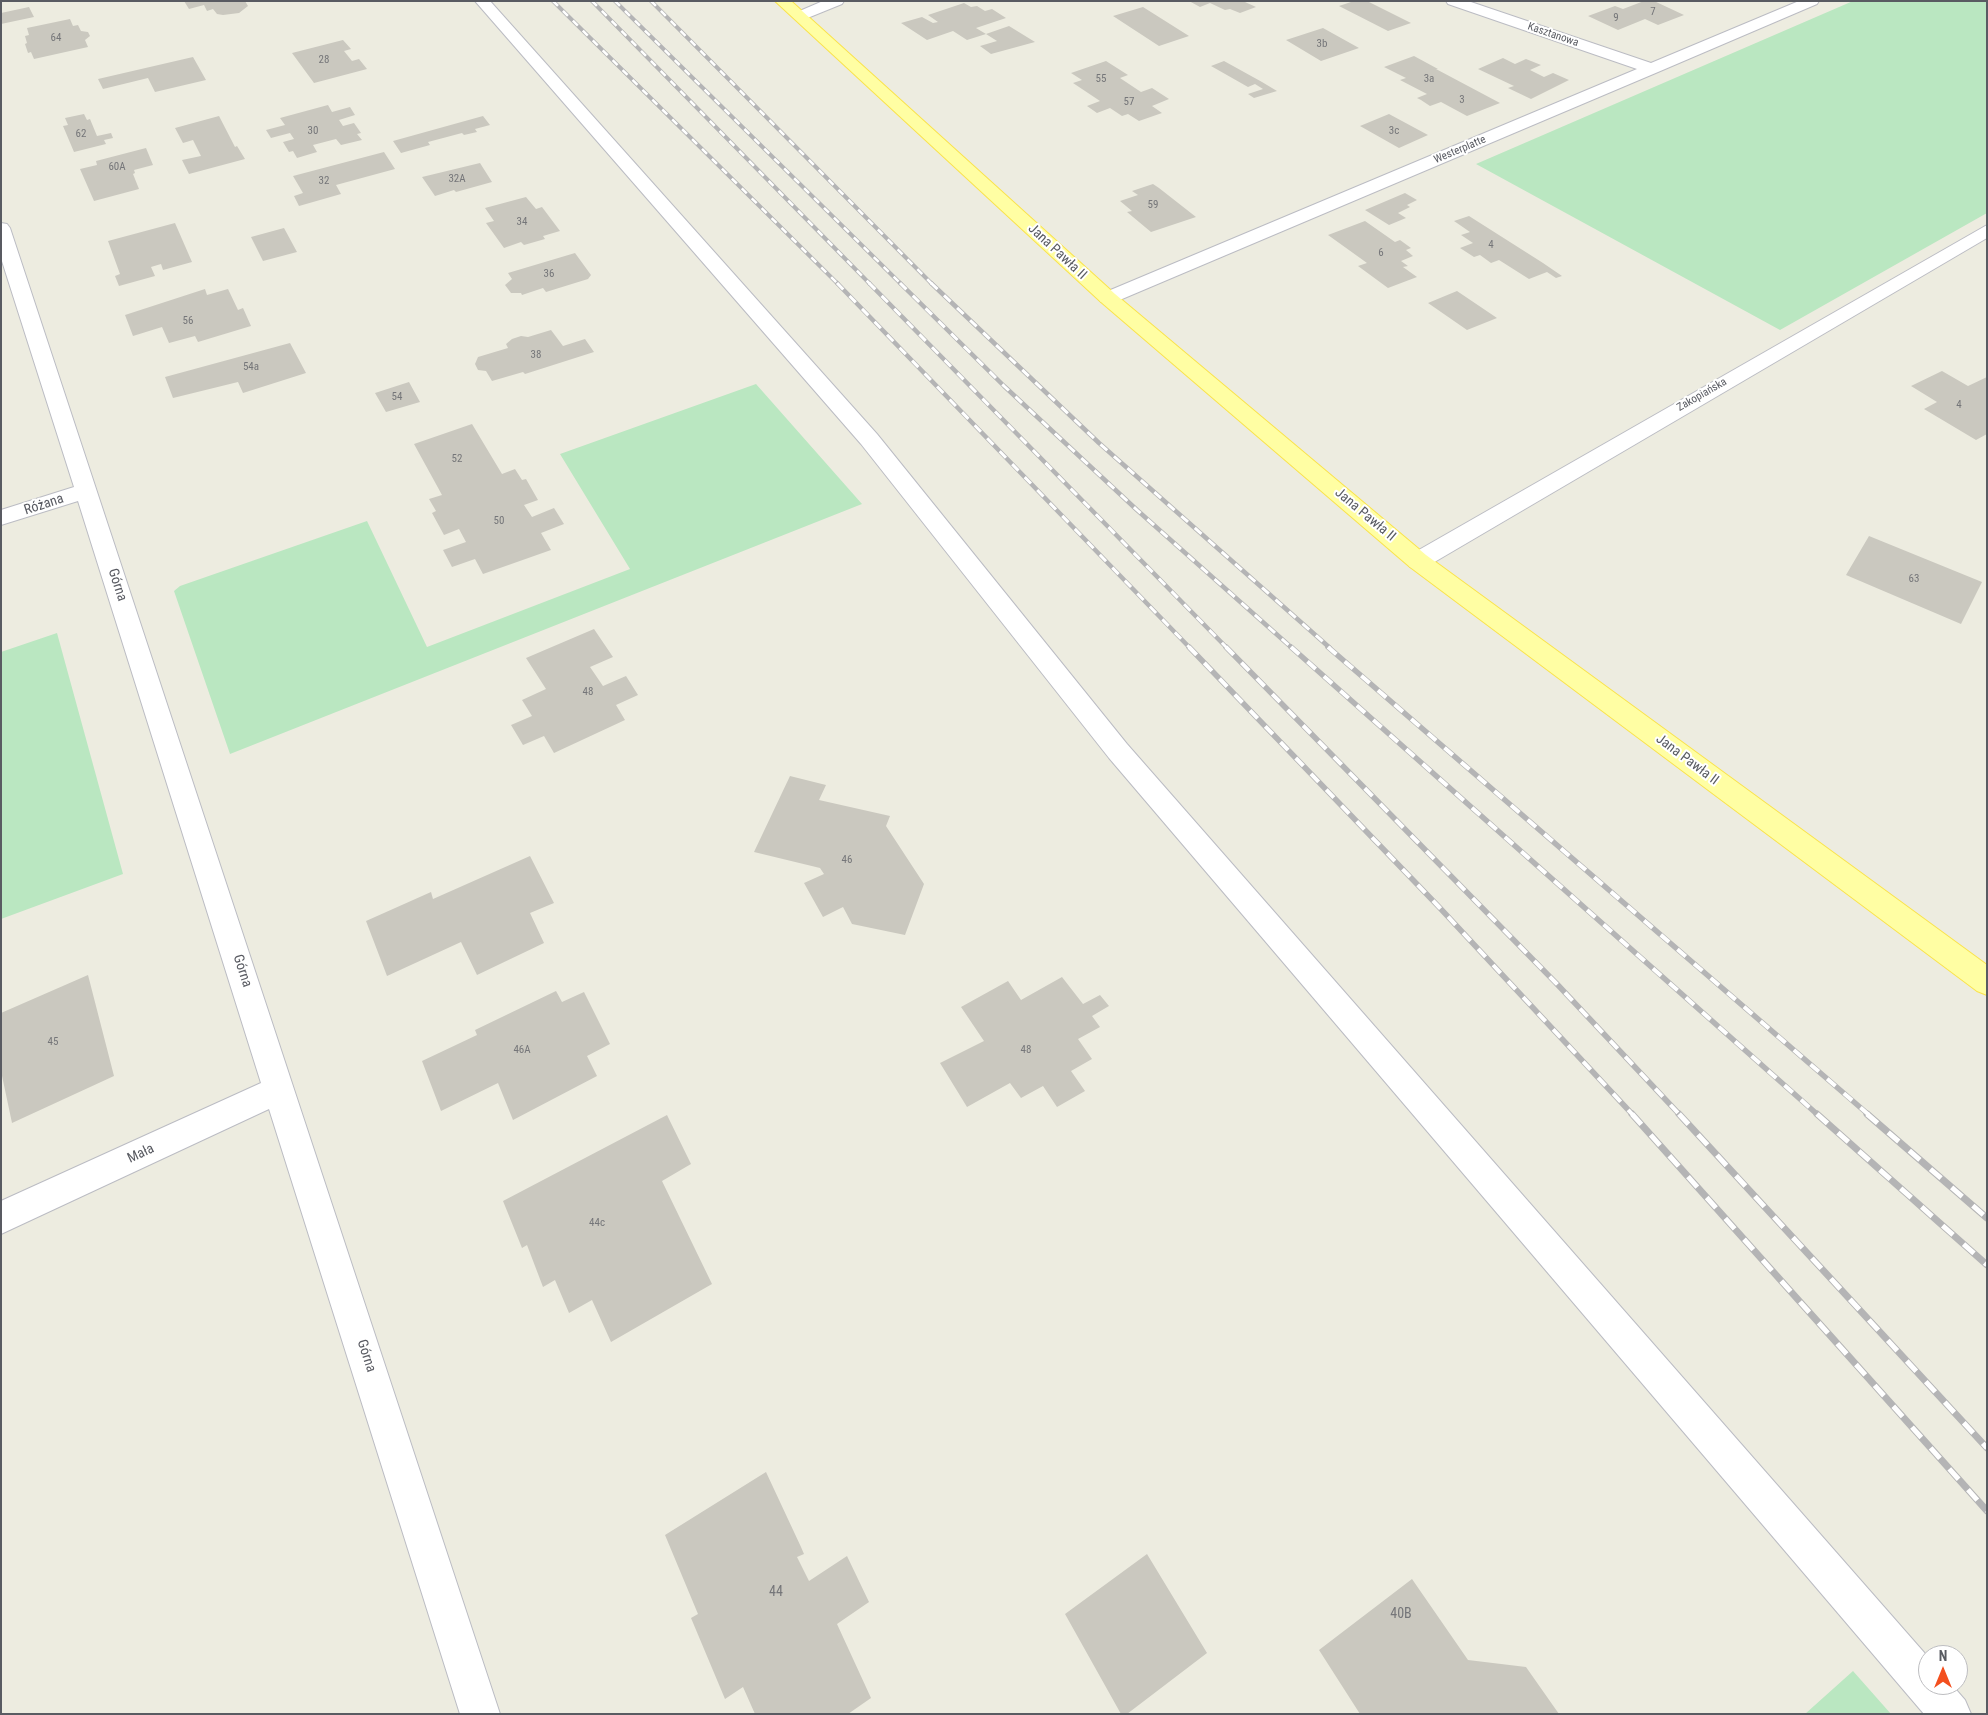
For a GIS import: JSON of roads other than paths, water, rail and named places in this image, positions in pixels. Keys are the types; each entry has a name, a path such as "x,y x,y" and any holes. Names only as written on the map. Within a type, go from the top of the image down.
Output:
{"main road":[{"name":"Jana Pawła II","path":"782,1 1108,298 1418,560 1987,982"}],"street":[{"path":"482,1 868,439 1118,751 1951,1714"},
{"path":"800,16 837,1"},
{"name":"Kasztanowa","path":"1454,1 1652,69"},
{"name":"Westerplatte","path":"1108,298 1812,1"},
{"name":"Górna","path":"1,228 480,1714"},
{"name":"Zakopiańska","path":"1418,560 1987,230"},
{"name":"Różana","path":"1,518 86,491"},
{"name":"Mała","path":"1,1218 280,1089"}],"railway":[{"path":"553,1 837,283"},
{"path":"592,1 870,284"},
{"path":"615,1 901,284"},
{"path":"651,1 931,283"},
{"path":"837,283 1190,648"},
{"path":"869,283 1227,648"},
{"path":"900,283 1004,386 1137,510 1292,648"},
{"path":"931,283 1099,443 1330,648"},
{"path":"1189,647 1439,907 1633,1115"},
{"path":"1226,647 1556,983 1680,1115"},
{"path":"1291,647 1818,1115"},
{"path":"1328,647 1869,1115"},
{"path":"1632,1114 1987,1511"},
{"path":"1679,1114 1987,1448"},
{"path":"1817,1114 1987,1265"},
{"path":"1867,1114 1987,1218"}]}
